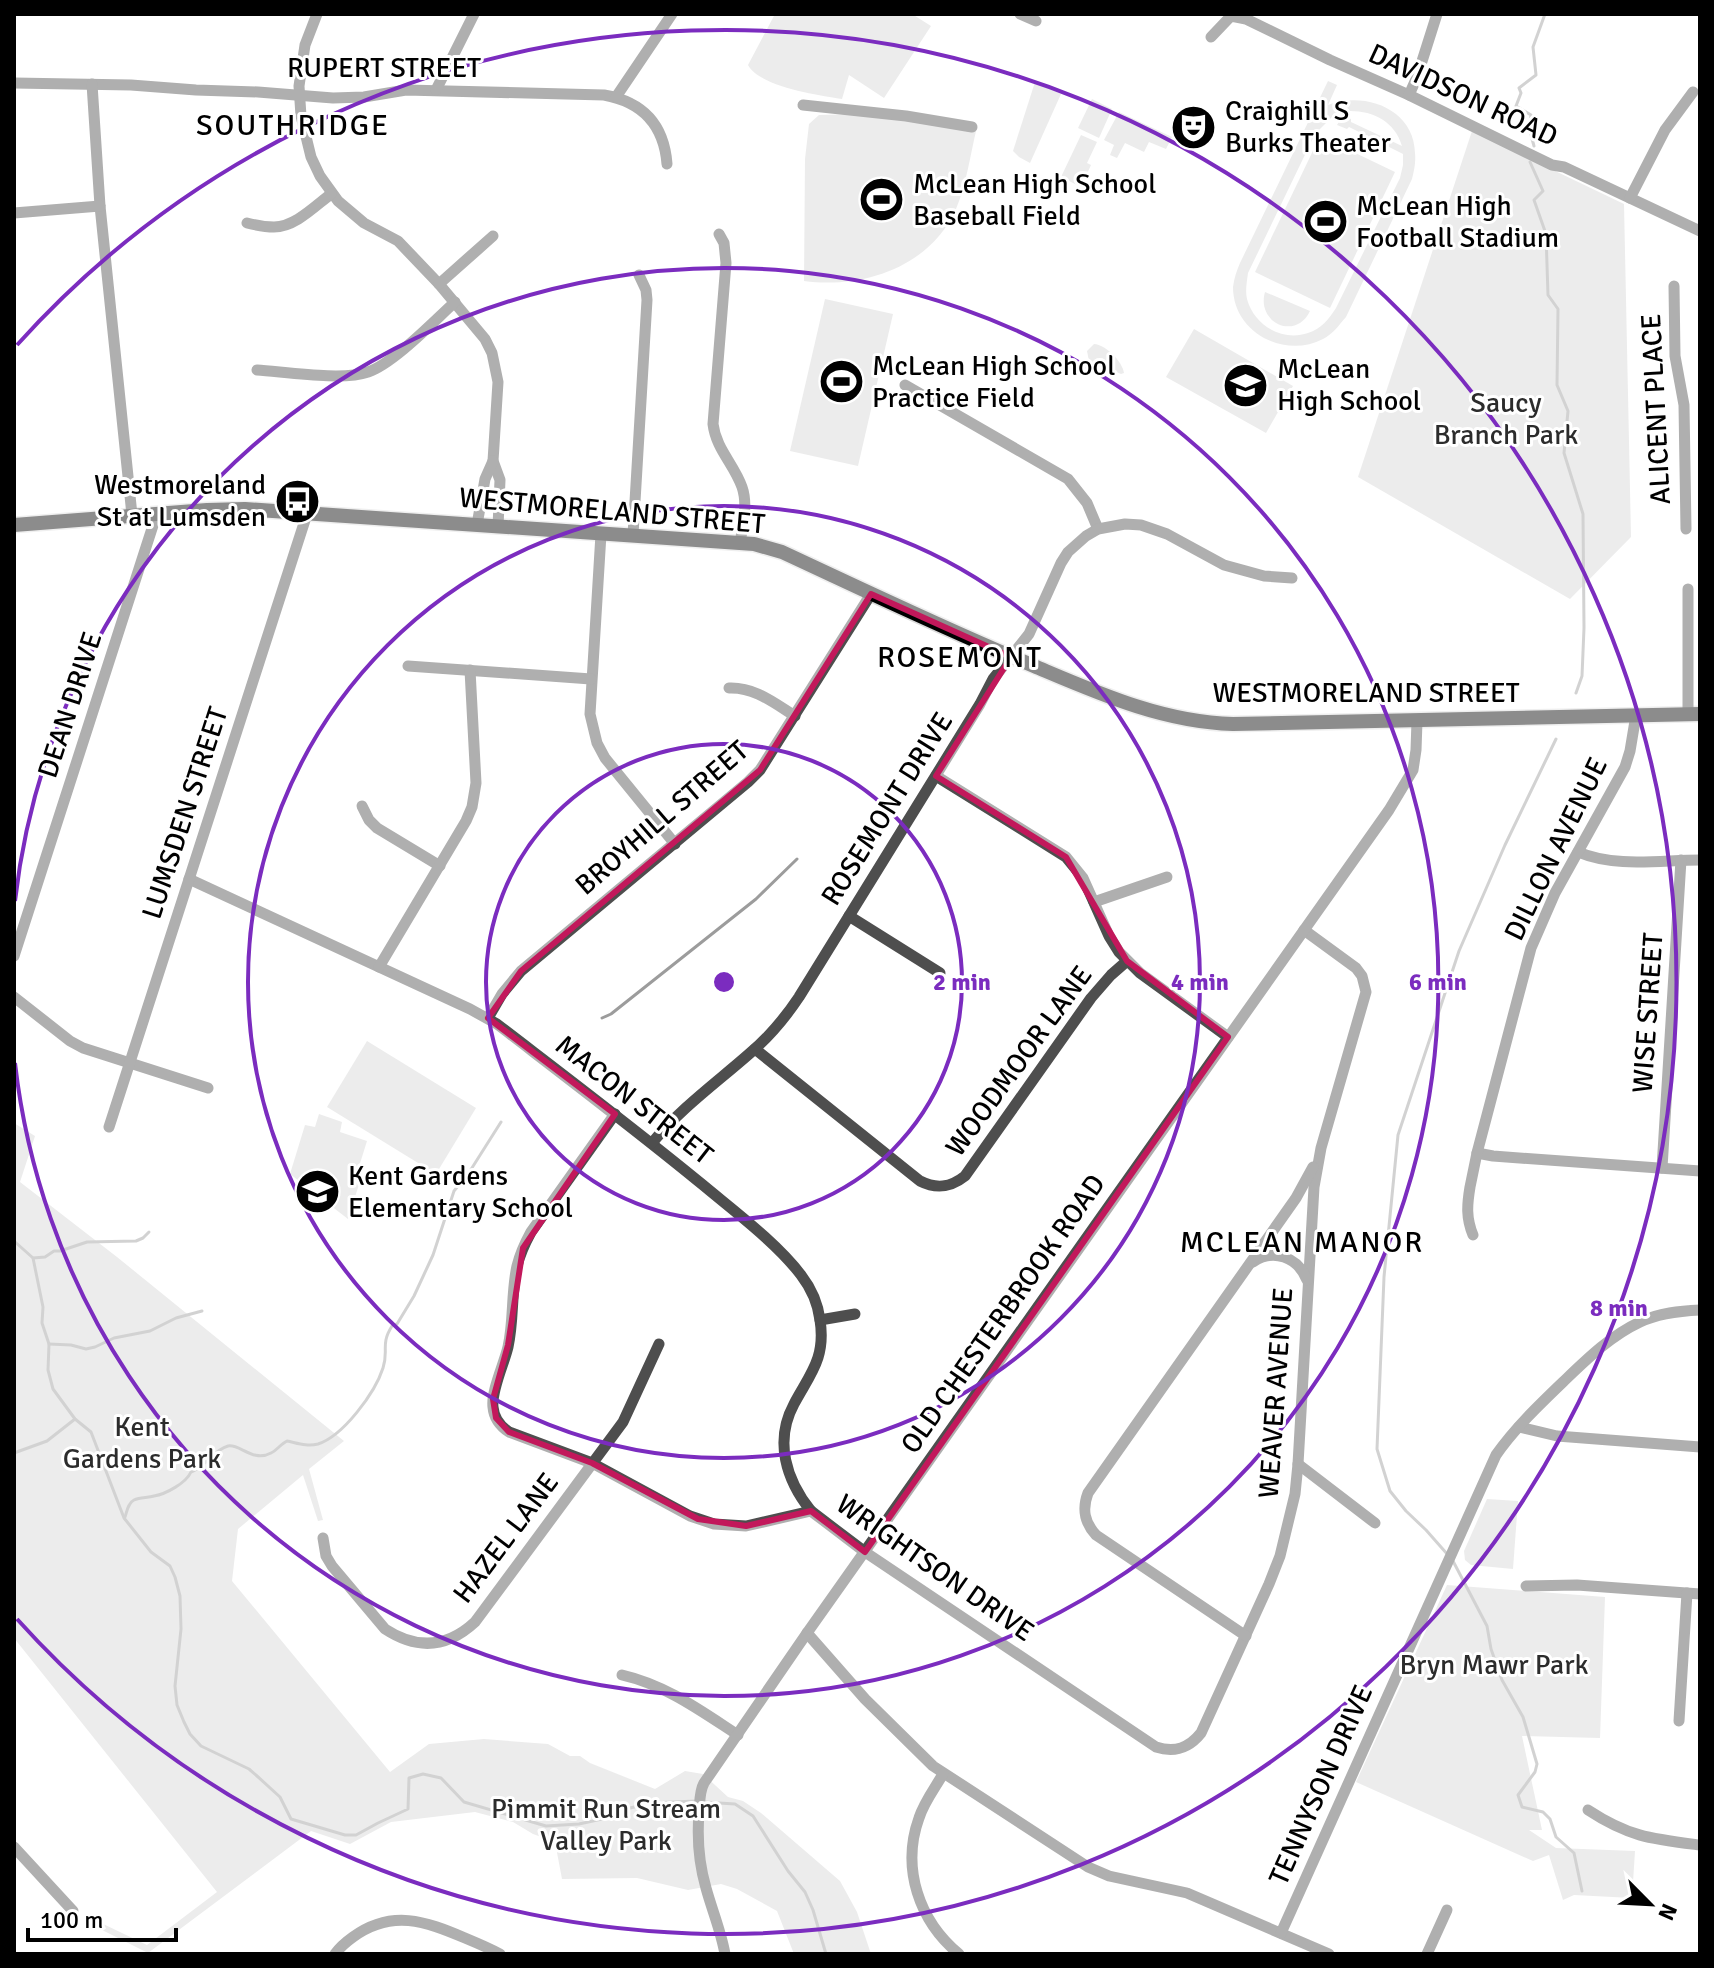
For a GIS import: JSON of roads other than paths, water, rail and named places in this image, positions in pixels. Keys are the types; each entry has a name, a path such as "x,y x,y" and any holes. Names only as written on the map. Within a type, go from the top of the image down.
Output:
{"main road":[{"name":"WESTMORELAND STREET","path":"14,525 226,509 754,544 782,552 1011,657 1135,707 1193,720 1233,724 1694,714"}],"street":[{"path":"317,14 305,45 299,95 305,137 320,176 331,194 350,213 398,241 439,284 485,339 496,367 498,382 493,461 485,479 477,525"},
{"path":"436,90 474,14"},
{"path":"616,97 672,14"},
{"path":"1020,14 1036,21"},
{"path":"1409,95 1437,14"},
{"name":"DAVIDSON ROAD","path":"1211,37 1231,16 1238,16 1552,165 1564,167 1700,231"},
{"name":"RUPERT STREET","path":"14,83 92,84 356,98 395,91 436,90 604,95 639,108 649,117 663,139 667,164"},
{"path":"92,84 100,206 132,515"},
{"path":"1630,198 1665,130 1693,92"},
{"path":"803,105 972,127"},
{"path":"247,223 284,226 331,194"},
{"path":"14,213 100,206"},
{"path":"719,234 724,243 726,263 713,424 721,450 743,488 745,509 740,543"},
{"path":"439,284 493,236"},
{"path":"633,535 647,300 639,275"},
{"name":"ALICENT PLACE","path":"1674,286 1675,356 1684,405 1686,529"},
{"path":"257,370 346,376 365,373 388,362 455,302"},
{"path":"905,385 1068,479 1087,503 1098,529 1125,524 1141,525 1167,534 1224,565 1264,576 1292,578"},
{"path":"493,461 500,480 498,527"},
{"path":"1685,479 1700,478"},
{"name":"DEAN DRIVE","path":"14,956 157,513"},
{"name":"LUMSDEN STREET","path":"109,1127 307,514"},
{"name":"ROSEMONT DRIVE","path":"652,1143 697,1096 755,1049 793,1006 993,679 1029,634 1068,552 1098,529"},
{"path":"601,534 590,714 597,743 605,758 675,844"},
{"path":"1688,589 1688,641 1694,714"},
{"name":"BROYHILL STREET","path":"488,1018 521,971 748,782 768,759 871,594"},
{"path":"408,666 591,679"},
{"path":"379,967 466,821 475,793 470,670"},
{"path":"729,688 756,692 795,716"},
{"name":"DILLON AVENUE","path":"1473,1235 1467,1208 1477,1153 1527,960 1555,893 1625,767 1636,715"},
{"name":"OLD CHESTERBROOK ROAD","path":"725,1954 705,1886 699,1851 701,1790 704,1783 1408,781 1416,750 1417,721"},
{"path":"936,776 1066,857 1083,878 1109,936 1127,961 1228,1037"},
{"path":"362,806 377,828 440,866"},
{"path":"1578,852 1610,861 1700,860"},
{"name":"WISE STREET","path":"1662,1168 1681,860"},
{"path":"1094,902 1167,877"},
{"name":"MACON STREET","path":"189,879 488,1018 652,1143 753,1227 793,1266 809,1288 820,1320 817,1364 794,1404 784,1434 789,1477 811,1511"},
{"path":"849,916 940,973"},
{"name":"WEAVER AVENUE","path":"1201,1733 1269,1584 1288,1526 1298,1464 1314,1187 1321,1148 1366,992 1362,976 1356,968 1304,930"},
{"name":"WOODMOOR LANE","path":"755,1049 920,1181 931,1186 950,1186 965,1176 1097,990 1127,961"},
{"path":"14,997 83,1048 208,1088"},
{"path":"484,1425 496,1418 493,1399 508,1345 514,1281 523,1248 531,1232 615,1114"},
{"path":"1246,1636 1096,1535 1085,1520 1084,1511 1088,1493 1296,1198 1321,1148"},
{"path":"1477,1153 1700,1171"},
{"path":"1248,1267 1266,1256 1286,1257 1300,1267 1308,1284"},
{"name":"TENNYSON DRIVE","path":"1281,1933 1500,1449 1592,1355 1626,1330 1663,1314 1700,1310"},
{"path":"820,1320 855,1314"},
{"name":"HAZEL LANE","path":"323,1538 326,1556 332,1566 385,1629 395,1636 418,1643 444,1641 466,1630 623,1422 659,1344"},
{"name":"WRIGHTSON DRIVE","path":"496,1418 509,1432 592,1463 690,1516 714,1524 746,1526 811,1511 865,1552 1156,1747 1165,1750 1183,1748 1201,1733"},
{"path":"1519,1427 1557,1436 1700,1447"},
{"path":"1298,1464 1375,1523"},
{"path":"1526,1586 1577,1585 1700,1594"},
{"path":"1679,1721 1687,1593"},
{"path":"807,1633 883,1718 943,1774 1093,1870 1187,1893 1329,1954"},
{"path":"622,1675 674,1694 738,1735"},
{"path":"943,1774 919,1818 913,1843 912,1869 929,1921 959,1954"},
{"path":"1588,1810 1634,1834 1700,1845"},
{"path":"14,1847 73,1911"},
{"path":"1427,1954 1447,1910"},
{"path":"335,1954 340,1946 363,1930 385,1921 411,1920 434,1925 500,1954"}],"waterway":[{"path":"1534,146 1529,128 1531,115 1516,106 1521,93 1519,88 1536,75 1533,47 1545,14"},
{"path":"1530,162 1543,191 1534,200 1546,234 1548,295 1558,309 1557,385 1568,411 1564,453 1583,514 1584,628 1582,676 1576,693"},
{"path":"1448,1555 1390,1491 1377,1449 1384,1277 1398,1135 1459,951 1556,739"},
{"path":"602,1018 756,899 797,859"},
{"path":"125,1517 132,1501 159,1495 175,1487 223,1448 232,1446 258,1456 264,1455 287,1441 318,1444 347,1423 366,1401 379,1378 385,1362 388,1333 414,1296 433,1255 454,1191 501,1122"},
{"path":"33,1258 45,1257 54,1251 87,1242 136,1241 149,1232"},
{"path":"14,1241 33,1258 43,1307 42,1323 49,1344 48,1370 53,1389 75,1419 91,1432 124,1518 151,1552 170,1566 175,1577 180,1596 181,1629 175,1686 177,1705 190,1734 201,1746 249,1769 280,1797 291,1819 345,1835 356,1835 408,1809 409,1778 423,1774 441,1778 464,1802 546,1826 602,1819 651,1803 696,1801"},
{"path":"49,1344 86,1349 114,1338 150,1331 176,1318 202,1311"},
{"path":"14,1453 47,1441 75,1419"},
{"path":"1453,1561 1487,1626 1502,1680 1523,1717 1537,1764 1535,1772 1518,1795 1522,1807 1543,1812 1550,1819 1556,1837 1574,1853 1582,1891"},
{"path":"703,1802 735,1804 753,1816 805,1892 826,1954"}],"place":[{"name":"Craighill S Burks Theater","path":"1194,127"},
{"name":"McLean High School Baseball Field","path":"882,200"},
{"name":"McLean High Football Stadium","path":"1325,222"},
{"name":"McLean High School Practice Field","path":"841,382"},
{"name":"McLean High School","path":"1246,385"},
{"name":"Westmoreland St at Lumsden","path":"297,501"},
{"name":"Kent Gardens Elementary School","path":"317,1192"}],"district":[{"name":"SOUTHRIDGE","path":"293,125"},
{"name":"ROSEMONT","path":"960,657"},
{"name":"MCLEAN MANOR","path":"1302,1242"}],"park label":[{"name":"Saucy Branch Park","path":"1506,419"},
{"name":"Kent Gardens Park","path":"142,1443"},
{"name":"Bryn Mawr Park","path":"1494,1665"},
{"name":"Pimmit Run Stream Valley Park","path":"606,1825"}]}
